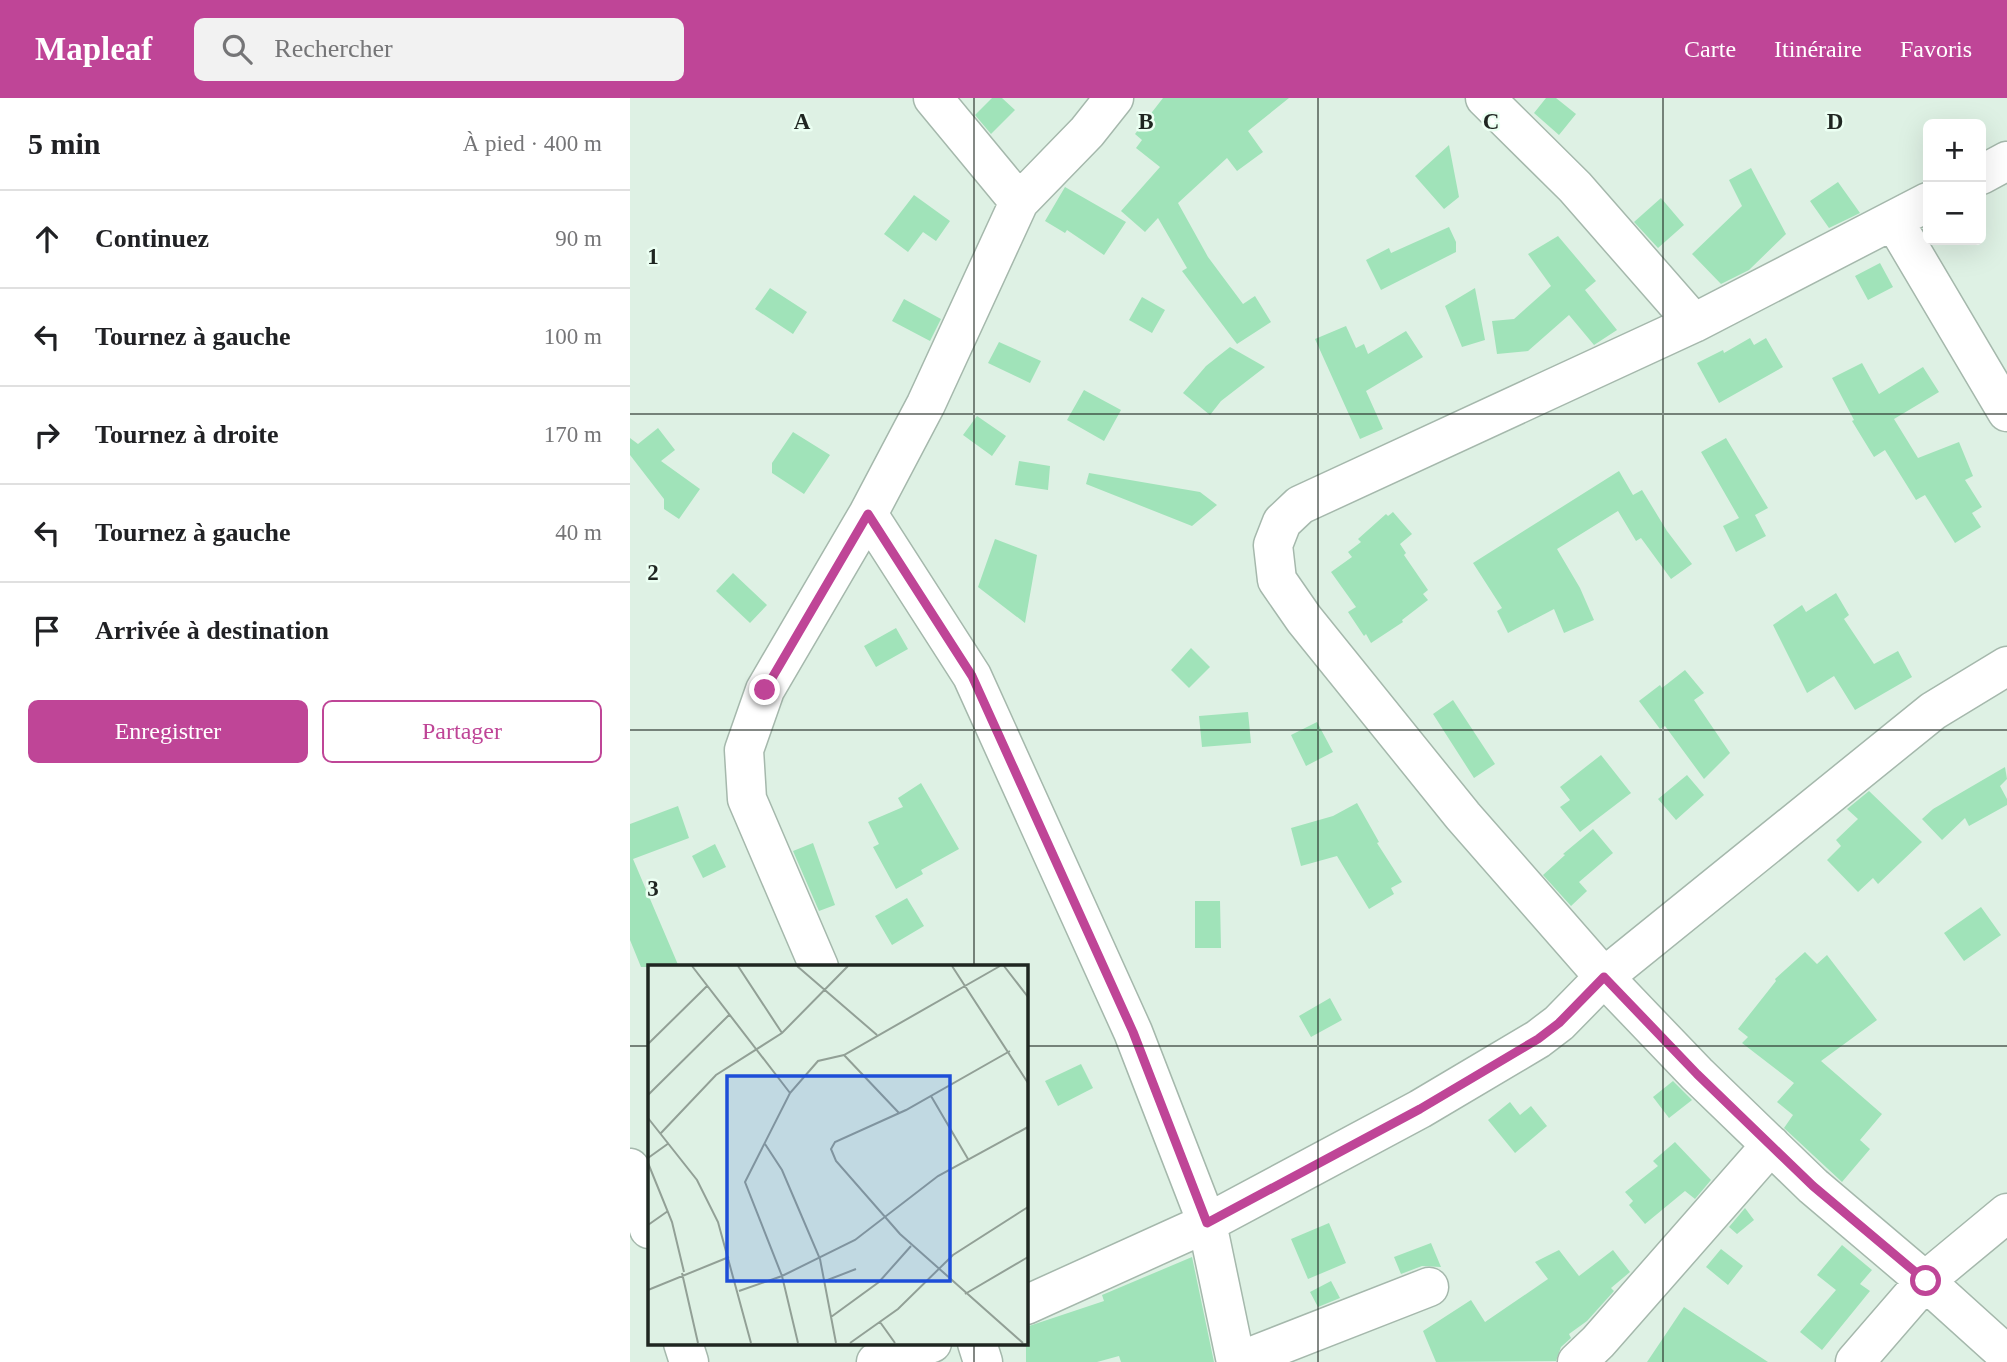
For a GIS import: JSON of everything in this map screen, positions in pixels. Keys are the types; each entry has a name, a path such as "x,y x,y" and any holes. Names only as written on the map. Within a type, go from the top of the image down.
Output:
{"street":[{"path":"933,98 1019,202"},
{"path":"818,965 747,799 744,750 765,690 868,514 926,404 1019,202 1087,132 1114,98"},
{"path":"1485,98 1575,187 1694,323"},
{"path":"1986,172 2007,161"},
{"path":"1923,205 1694,323 1300,505 1282,522 1273,545 1278,580 1304,619 1463,816 1604,977 1697,1074 1813,1186 1926,1281 2007,1355"},
{"path":"1894,221 2007,412"},
{"path":"868,514 972,676 1133,1032 1207,1223 1237,1362 1429,1287"},
{"path":"1027,1305 1207,1223 1420,1109 1538,1039 1559,1023 1604,977 1933,711 2007,666"},
{"path":"1577,1362 1598,1342 1770,1145"},
{"path":"630,1168 641,1218"},
{"path":"1855,1362 1926,1281 2007,1213"},
{"path":"683,1344 689,1362"},
{"path":"876,1362 929,1344"},
{"path":"977,1344 983,1362"}],"building":[{"path":"992,98 1002,98 1015,110 991,134 975,115"},
{"path":"1163,98 1289,98 1248,131 1263,152 1237,171 1227,158 1178,203 1208,257 1243,304 1255,296 1271,322 1237,344 1182,271 1187,268 1158,218 1145,232 1121,211 1160,167 1136,148 1142,140 1135,134"},
{"path":"1546,98 1556,98 1576,114 1559,135 1534,113"},
{"path":"1449,145 1459,197 1444,209 1415,176"},
{"path":"1751,168 1786,234 1749,270 1721,284 1692,254 1742,206 1729,180"},
{"path":"1838,182 1860,213 1829,228 1810,201"},
{"path":"1065,187 1126,222 1104,255 1067,230 1065,233 1045,221"},
{"path":"914,195 950,221 936,241 923,232 908,252 884,234"},
{"path":"1661,198 1684,225 1658,248 1634,222"},
{"path":"1449,227 1456,242 1456,252 1381,290 1366,260 1389,248 1391,253"},
{"path":"1558,236 1596,281 1585,290 1617,330 1594,345 1569,315 1528,351 1497,354 1492,321 1514,319 1551,286 1528,254"},
{"path":"1880,263 1893,287 1868,300 1855,276"},
{"path":"770,288 807,312 793,334 755,309"},
{"path":"1475,288 1485,340 1462,347 1445,306"},
{"path":"1142,297 1165,310 1152,333 1129,320"},
{"path":"904,299 941,319 930,341 892,321"},
{"path":"1346,326 1356,348 1364,344 1368,354 1406,331 1423,357 1366,391 1383,429 1360,439 1315,339"},
{"path":"1750,338 1754,345 1766,338 1783,367 1719,403 1697,363 1723,350 1724,353"},
{"path":"999,342 1041,361 1030,383 988,363"},
{"path":"1230,347 1265,367 1221,401 1210,415 1183,393 1206,366"},
{"path":"1862,363 1879,394 1923,367 1939,392 1894,419 1918,458 1959,442 1973,476 1965,480 1982,507 1972,513 1981,527 1955,543 1925,495 1916,500 1885,450 1874,457 1852,421 1854,420 1832,378"},
{"path":"1084,390 1121,410 1104,441 1067,420"},
{"path":"977,416 1006,436 992,456 963,435"},
{"path":"658,428 675,450 661,461 700,489 679,519 664,509 664,499 630,455 630,438 638,444"},
{"path":"793,432 830,455 804,494 772,473 772,463"},
{"path":"1726,438 1768,508 1755,515 1766,536 1736,552 1723,526 1739,518 1701,452"},
{"path":"1019,461 1050,466 1048,490 1015,485"},
{"path":"1619,471 1633,495 1642,490 1667,531 1692,564 1671,579 1641,538 1636,541 1618,511 1557,549 1580,588 1594,620 1564,633 1554,609 1508,633 1497,611 1502,608 1473,563"},
{"path":"1089,473 1200,492 1217,505 1192,526 1086,484"},
{"path":"1393,512 1412,534 1400,544 1406,553 1404,555 1428,590 1423,594 1428,600 1402,620 1403,622 1371,643 1348,612 1356,607 1331,572 1352,557 1348,552 1361,542 1358,539 1386,514 1388,516"},
{"path":"995,539 1037,555 1025,623 978,587"},
{"path":"733,573 767,605 750,623 716,591"},
{"path":"1836,593 1849,615 1844,619 1874,664 1898,651 1912,677 1855,710 1834,676 1807,693 1773,625 1802,605 1806,612"},
{"path":"896,628 908,649 876,667 864,646"},
{"path":"1191,648 1210,667 1189,688 1171,670"},
{"path":"1685,670 1704,693 1694,700 1730,753 1704,779 1665,726 1660,729 1639,701"},
{"path":"1453,700 1495,764 1474,778 1433,714"},
{"path":"1248,712 1251,743 1202,747 1199,716"},
{"path":"1317,722 1333,752 1306,766 1291,735"},
{"path":"1601,755 1631,793 1580,832 1560,807 1570,800 1560,787"},
{"path":"2005,767 2007,779 2000,786 2007,805 1969,826 1965,818 1942,840 1922,819 1933,809"},
{"path":"1687,775 1704,795 1676,820 1658,799"},
{"path":"921,783 959,849 921,870 923,874 896,889 873,847 879,844 868,822 903,807 898,798"},
{"path":"1869,791 1922,842 1878,884 1873,878 1858,892 1827,860 1841,846 1836,840 1858,819 1847,809"},
{"path":"1357,803 1379,842 1377,843 1402,882 1391,888 1394,894 1369,909 1337,856 1301,866 1291,828 1333,816"},
{"path":"678,806 689,838 633,859 678,965 641,967 630,940 630,824"},
{"path":"1593,829 1613,853 1579,882 1587,891 1571,906 1543,875"},
{"path":"813,843 835,905 819,911 793,851"},
{"path":"715,844 726,867 703,878 692,856"},
{"path":"907,898 924,926 892,945 875,916"},
{"path":"1195,901 1220,901 1221,948 1195,948"},
{"path":"1981,907 2001,935 1964,961 1944,933"},
{"path":"1805,952 1817,964 1827,955 1877,1020 1821,1061 1882,1114 1860,1140 1870,1149 1842,1182 1784,1128 1793,1115 1777,1102 1794,1083 1742,1043 1748,1037 1738,1029 1775,979"},
{"path":"1330,998 1342,1020 1311,1037 1299,1016"},
{"path":"1081,1064 1093,1088 1058,1106 1045,1081"},
{"path":"1673,1081 1692,1100 1669,1118 1653,1097"},
{"path":"1510,1102 1520,1115 1531,1106 1547,1126 1515,1153 1488,1120"},
{"path":"1675,1142 1711,1180 1695,1199 1685,1191 1645,1224 1629,1205 1633,1201 1625,1192 1658,1166 1653,1161"},
{"path":"1745,1208 1754,1220 1737,1234 1729,1227"},
{"path":"1329,1223 1346,1263 1308,1279 1291,1239"},
{"path":"1431,1243 1441,1267 1422,1266 1401,1274 1394,1257"},
{"path":"1842,1245 1872,1270 1860,1284 1870,1291 1822,1350 1800,1332 1836,1290 1817,1275"},
{"path":"1721,1249 1743,1266 1728,1285 1706,1267"},
{"path":"1559,1250 1579,1276 1613,1250 1630,1272 1611,1288 1614,1291 1587,1321 1569,1334 1571,1338 1561,1347 1556,1361 1436,1362 1423,1331 1471,1300 1485,1322 1548,1279 1535,1262"},
{"path":"1192,1257 1214,1362 1121,1362 1119,1356 1097,1362 1026,1362 1027,1327 1104,1301 1102,1295"},
{"path":"1331,1281 1340,1298 1318,1307 1310,1292"},
{"path":"1684,1307 1768,1362 1647,1362"}],"route":[{"path":"765,690 868,514 972,676 1133,1032 1207,1223 1420,1109 1538,1039 1559,1023 1604,977 1697,1074 1813,1186 1926,1281"}]}
